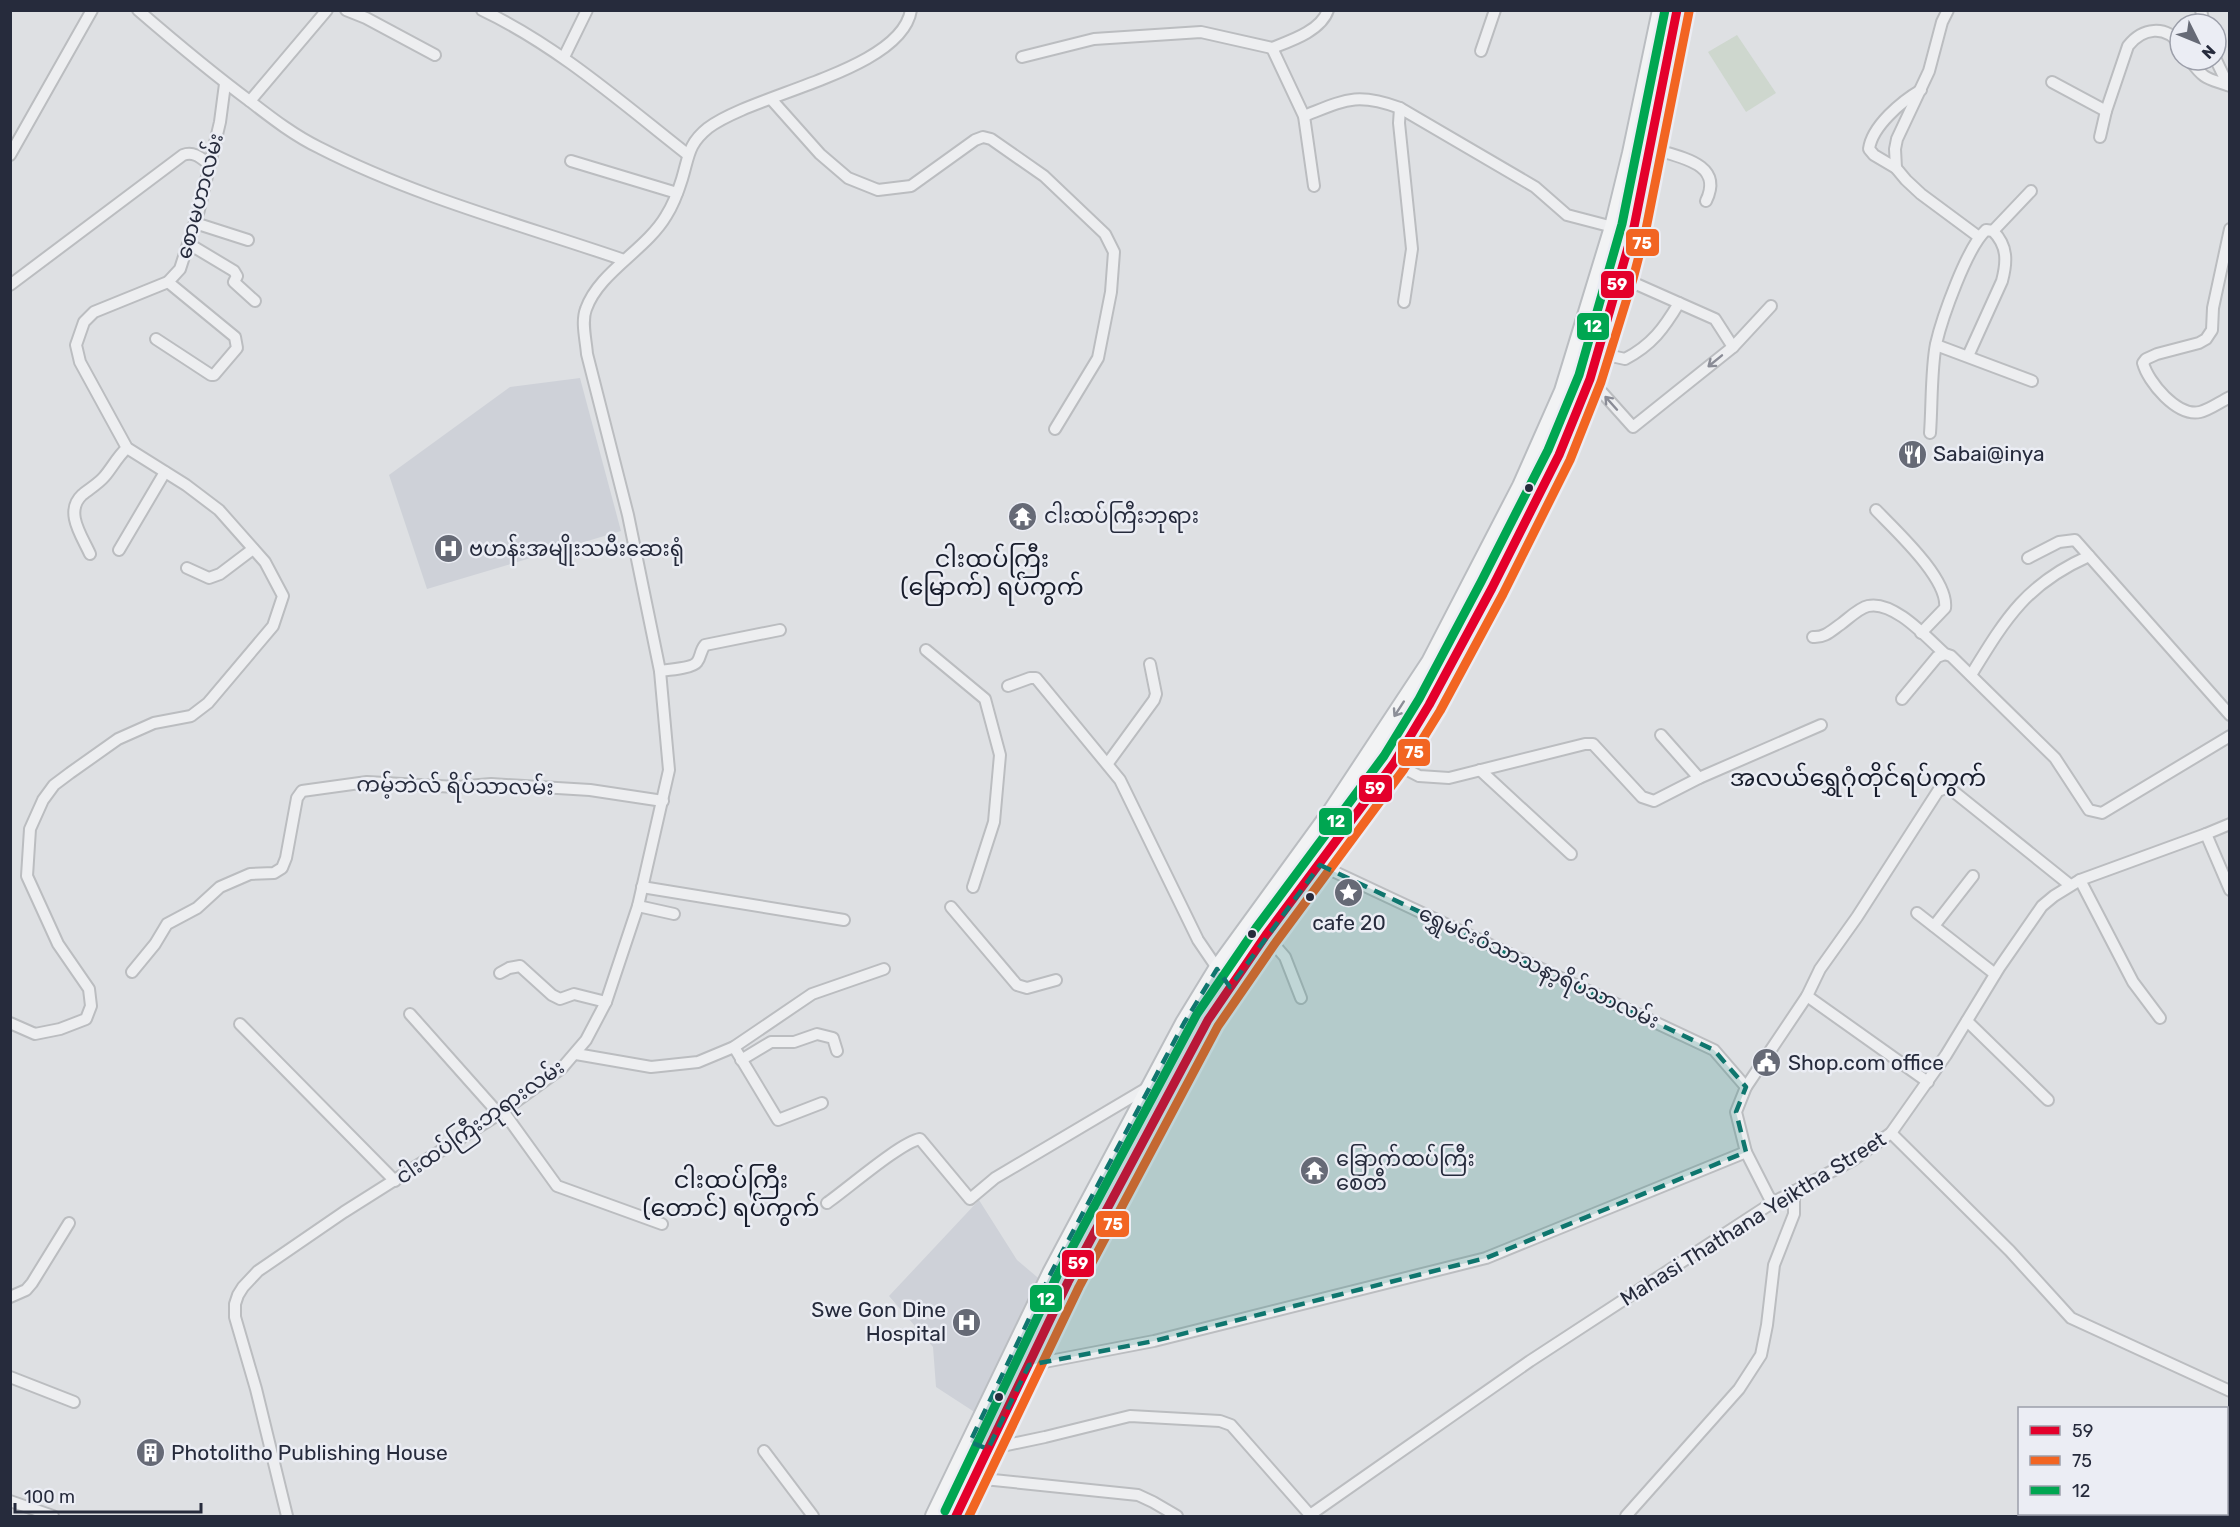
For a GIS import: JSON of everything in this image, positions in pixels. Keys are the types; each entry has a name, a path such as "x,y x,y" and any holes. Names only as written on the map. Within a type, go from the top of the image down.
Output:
{"main road":[{"path":"934,1516 1051,1273 1184,1023 1217,969 1329,815 1430,662 1521,486 1563,391 1600,268 1631,153 1661,10"},
{"path":"957,1516 1068,1282 1208,1020 1266,935 1394,763 1429,705 1492,588 1559,455 1590,380 1621,276 1634,226 1677,10"},
{"path":"970,1442 988,1449"}],"street":[{"path":"10,155 92,10"},
{"path":"138,10 225,84 318,147 381,176 470,209 624,260"},
{"path":"250,101 327,10"},
{"path":"346,10 366,18 435,55"},
{"path":"482,10 564,57 687,154"},
{"path":"564,57 586,10"},
{"name":"ငါးထပ်ကြီးဘုရားလမ်း","path":"286,1516 256,1389 236,1317 235,1304 243,1287 258,1271 344,1212 501,1113 562,1068 586,1040 606,1002 638,906 669,770 660,671 628,515 587,354 585,310 591,299 624,260 649,239 665,217 677,193 687,154 696,139 708,128 731,114 849,67 875,54 893,42 907,26 911,10"},
{"path":"1022,57 1094,39 1201,32 1272,48 1305,35 1326,15 1328,10"},
{"path":"1481,51 1495,10"},
{"path":"1896,168 1897,139 1921,90 1942,22 1948,10"},
{"path":"2100,137 2106,111 2128,46 2133,39 2155,29 2168,35"},
{"path":"1272,48 1296,94 1304,116 1314,186"},
{"path":"2199,72 2209,80 2229,85"},
{"path":"2052,82 2106,111"},
{"name":"စောမဟာလမ်း","path":"10,1023 35,1034 60,1029 86,1019 91,1006 89,989 58,944 27,876 30,829 44,800 54,785 118,739 154,723 191,716 208,703 273,626 283,596 265,562 219,510 186,484 127,448 80,362 76,345 84,322 94,312 168,282 180,269 210,164 220,122 225,84"},
{"path":"1921,90 1898,106 1883,123 1869,149 1874,155 1896,168 1921,194 1979,237"},
{"path":"771,99 820,154 848,178 878,190 911,186 975,140 983,137 991,139 1044,176 1105,234 1114,252 1111,292 1098,358 1055,429"},
{"path":"1304,116 1347,99 1378,100 1400,108 1535,187 1567,215 1612,227"},
{"path":"1400,108 1399,123 1412,249 1404,302"},
{"path":"1650,148 1694,162 1709,173 1712,183 1706,201"},
{"path":"10,285 183,155 189,153 195,155 210,164"},
{"path":"571,161 677,193"},
{"path":"1993,231 2031,192"},
{"path":"195,223 248,240"},
{"path":"2229,229 2213,308 2212,330 2206,339 2199,343 2157,354 2143,363 2145,372 2166,399 2179,408 2199,412 2229,397"},
{"path":"1930,433 1936,345 1960,274 1979,237 1986,230 1993,231 2003,245 2006,254 2005,268 2002,281 1968,356"},
{"path":"189,244 234,271 237,276 234,282 255,301"},
{"path":"1600,268 1715,319 1733,347"},
{"path":"156,339 211,375 214,375 238,345 235,337 168,282"},
{"path":"1598,353 1625,359 1637,353 1663,331 1679,303"},
{"path":"1590,380 1633,428 1733,347 1771,306"},
{"path":"1936,345 2032,381"},
{"path":"90,554 74,517 74,507 80,497 103,478 118,455 127,448"},
{"path":"119,550 165,472"},
{"path":"1876,510 1923,559 1942,593 1945,608 1922,633"},
{"path":"2028,558 2059,542 2075,540 2229,715"},
{"path":"187,568 209,578 220,574 253,549"},
{"path":"1971,675 1997,632 2015,608 2033,590 2062,568 2089,556"},
{"path":"1813,637 1822,638 1861,609 1869,606 1877,606 1896,613 1945,654 1951,656 2055,758 2089,810 2102,813 2229,736"},
{"path":"660,671 695,665 705,645 780,630"},
{"path":"926,650 985,699 1000,755 994,822 973,887"},
{"path":"1902,699 1937,657 1945,654"},
{"path":"1108,764 1154,700 1156,694 1150,664"},
{"path":"1008,686 1036,678 1108,764 1123,785 1198,940 1230,987"},
{"path":"1394,763 1419,776 1449,778 1585,744 1593,744 1647,800 1654,801 1699,778 1821,725"},
{"path":"1661,735 1699,778"},
{"path":"1480,770 1572,854"},
{"name":"ကမ့်ဘဲလ် ရိပ်သာလမ်း","path":"132,972 155,944 167,924 196,908 220,887 250,874 274,873 282,868 286,858 297,798 302,791 367,782 456,787 491,784 590,790 663,801"},
{"path":"1772,1203 1746,1152 1736,1112 1746,1088 1807,996 1820,969 1857,917 1938,791 1948,787 2070,885"},
{"name":"Mahasi Thathana Yeiktha Street","path":"1310,1516 1530,1361 1772,1203 1853,1160 1891,1133 1928,1082 1995,974 2042,906 2080,880 2229,824"},
{"path":"2206,834 2229,890"},
{"name":"ရွှေမင်းဝံသာသနာ့ရိပ်သာလမ်း","path":"1320,865 1714,1050 1746,1088"},
{"path":"1934,926 1973,876"},
{"path":"2080,880 2133,982 2160,1018"},
{"path":"642,887 844,920"},
{"path":"638,906 674,914"},
{"path":"951,908 1017,985 1028,988 1056,980"},
{"path":"1917,913 1995,974"},
{"path":"1266,935 1285,957 1301,998"},
{"path":"500,973 520,966 552,995 560,999 574,994 606,1002"},
{"path":"576,1054 651,1066 698,1062 734,1047 812,994 884,969"},
{"path":"1807,996 1928,1082"},
{"path":"410,1014 501,1113 557,1186 662,1224"},
{"path":"1967,1021 2048,1100"},
{"path":"240,1024 395,1181"},
{"path":"741,1060 771,1042 794,1042 817,1034 833,1038 837,1052"},
{"path":"734,1047 778,1120 822,1102"},
{"path":"827,1203 890,1156 914,1140 920,1139 970,1199 995,1178 1152,1085"},
{"path":"1891,1133 2010,1251 2071,1318 2229,1391"},
{"path":"1029,1365 1154,1341 1486,1258 1746,1152"},
{"path":"1626,1516 1739,1389 1761,1355 1774,1265 1794,1214 1794,1191"},
{"path":"10,1297 26,1290 32,1283 69,1223"},
{"path":"10,1377 74,1402"},
{"path":"988,1449 1130,1416 1220,1421 1232,1425 1310,1516"},
{"path":"764,1451 813,1516"},
{"path":"956,1472 974,1478 1138,1495 1177,1516"},
{"path":"10,1502 53,1516"}],"highlighted area":[{"path":"1320,865 1714,1050 1746,1087 1736,1112 1746,1152 1486,1258 1154,1341 1029,1365 988,1449 970,1442 1051,1273 1184,1023 1217,969 1230,987"}],"shaded area":[{"path":"1737,35 1776,93 1746,112 1708,52"},
{"path":"580,378 621,531 427,589 389,475 510,387"},
{"name":"Swe Gon Dine Hospital","path":"979,1200 1017,1260 1043,1282 976,1413 936,1387 933,1347 889,1296"}],"transit line":[{"name":"12","path":"945,1511 1057,1276 1197,1014 1256,928 1384,756 1419,699 1548,450 1579,375 1622,224 1665,10"},
{"name":"59","path":"956,1516 1068,1282 1208,1020 1266,935 1394,763 1429,705 1492,588 1559,455 1590,379 1634,227 1677,10"},
{"name":"75","path":"969,1516 1079,1287 1218,1026 1276,942 1404,769 1440,711 1503,594 1570,460 1601,382 1633,279 1646,229 1689,12"}],"place":[{"name":"Sabai@inya","path":"1912,454"},
{"name":"ငါးထပ်ကြီးဘုရား","path":"1023,516"},
{"name":"ဗဟန်းအမျိုးသမီးဆေးရုံ","path":"448,549"},
{"name":"cafe 20","path":"1349,892"},
{"name":"Shop.com office","path":"1767,1063"},
{"name":"ခြောက်ထပ်ကြီး စေတီ","path":"1315,1171"},
{"name":"Swe Gon Dine Hospital","path":"967,1322"},
{"name":"Photolitho Publishing House","path":"150,1453"}],"district":[{"name":"ငါးထပ်ကြီး (မြောက်) ရပ်ကွက်","path":"992,573"},
{"name":"အလယ်ရွှေဂုံတိုင်ရပ်ကွက်","path":"1858,778"},
{"name":"ငါးထပ်ကြီး (တောင်) ရပ်ကွက်","path":"731,1194"}]}
